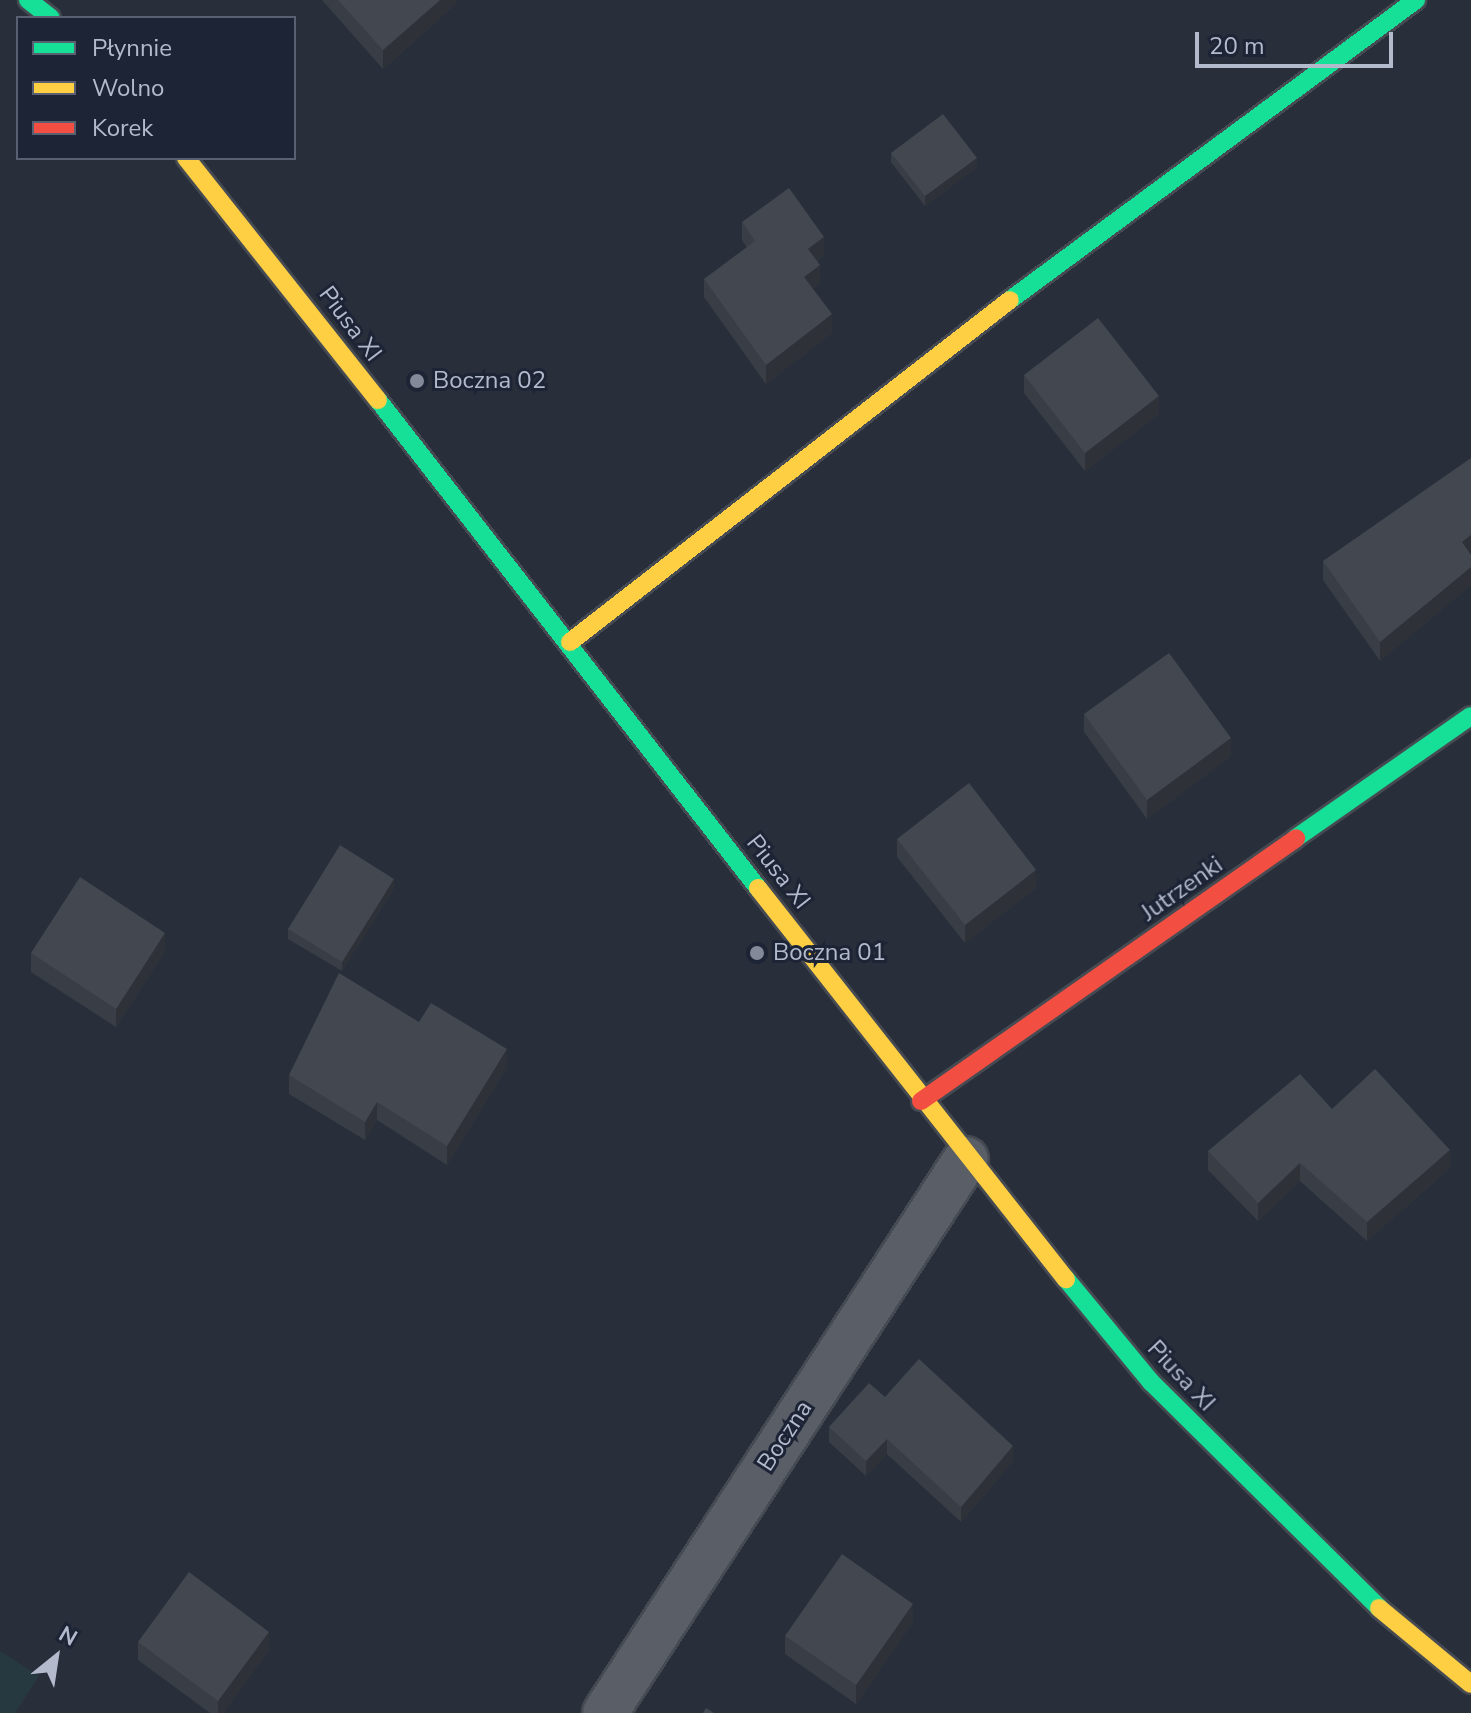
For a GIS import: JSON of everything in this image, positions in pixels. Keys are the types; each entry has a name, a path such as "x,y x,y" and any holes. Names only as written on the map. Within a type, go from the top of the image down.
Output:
{"street":[{"path":"28,0 48,16"},
{"path":"570,642 1095,234 1416,0"},
{"name":"Piusa XI","path":"188,160 570,642 966,1159 1151,1382 1391,1620 1471,1684"},
{"name":"Jutrzenki","path":"921,1101 1471,716"},
{"name":"Boczna","path":"605,1713 966,1159"}],"shaded area":[{"path":"0,1651 39,1676 15,1713 0,1713"}],"building":[{"path":"338,0 440,0 383,50"},
{"path":"943,114 977,158 925,196 891,153"},
{"path":"789,188 824,237 808,249 820,265 804,277 832,314 766,365 704,279 755,241 742,222"},
{"path":"1098,318 1159,396 1085,453 1024,375"},
{"path":"1471,458 1471,535 1462,542 1471,555 1471,567 1380,642 1323,561"},
{"path":"1169,653 1231,738 1147,800 1084,714"},
{"path":"969,783 1036,870 965,925 897,839"},
{"path":"340,845 394,879 342,962 288,929"},
{"path":"80,877 165,933 116,1009 31,953"},
{"path":"339,973 419,1022 431,1003 507,1049 447,1146 377,1102 365,1122 289,1075"},
{"path":"1375,1069 1450,1150 1367,1222 1300,1163 1258,1203 1208,1151 1300,1074 1332,1109"},
{"path":"919,1359 1013,1446 961,1507 887,1439 866,1461 829,1427 869,1383 885,1397"},
{"path":"842,1554 913,1604 856,1685 785,1636"},
{"path":"189,1572 269,1632 218,1701 138,1642"}],"traffic: fast":[{"path":"28,0 48,16"},
{"path":"1010,300 1416,0"},
{"path":"378,400 758,888"},
{"path":"1296,838 1471,716"},
{"path":"1066,1279 1151,1382 1379,1608"}],"traffic: slow":[{"path":"188,160 378,400"},
{"path":"570,642 1010,300"},
{"path":"758,888 1066,1279"},
{"path":"1379,1608 1471,1684"}],"traffic: jam":[{"path":"921,1101 1296,838"}],"place":[{"name":"Boczna 02","path":"417,381"},
{"name":"Boczna 01","path":"757,953"}]}
